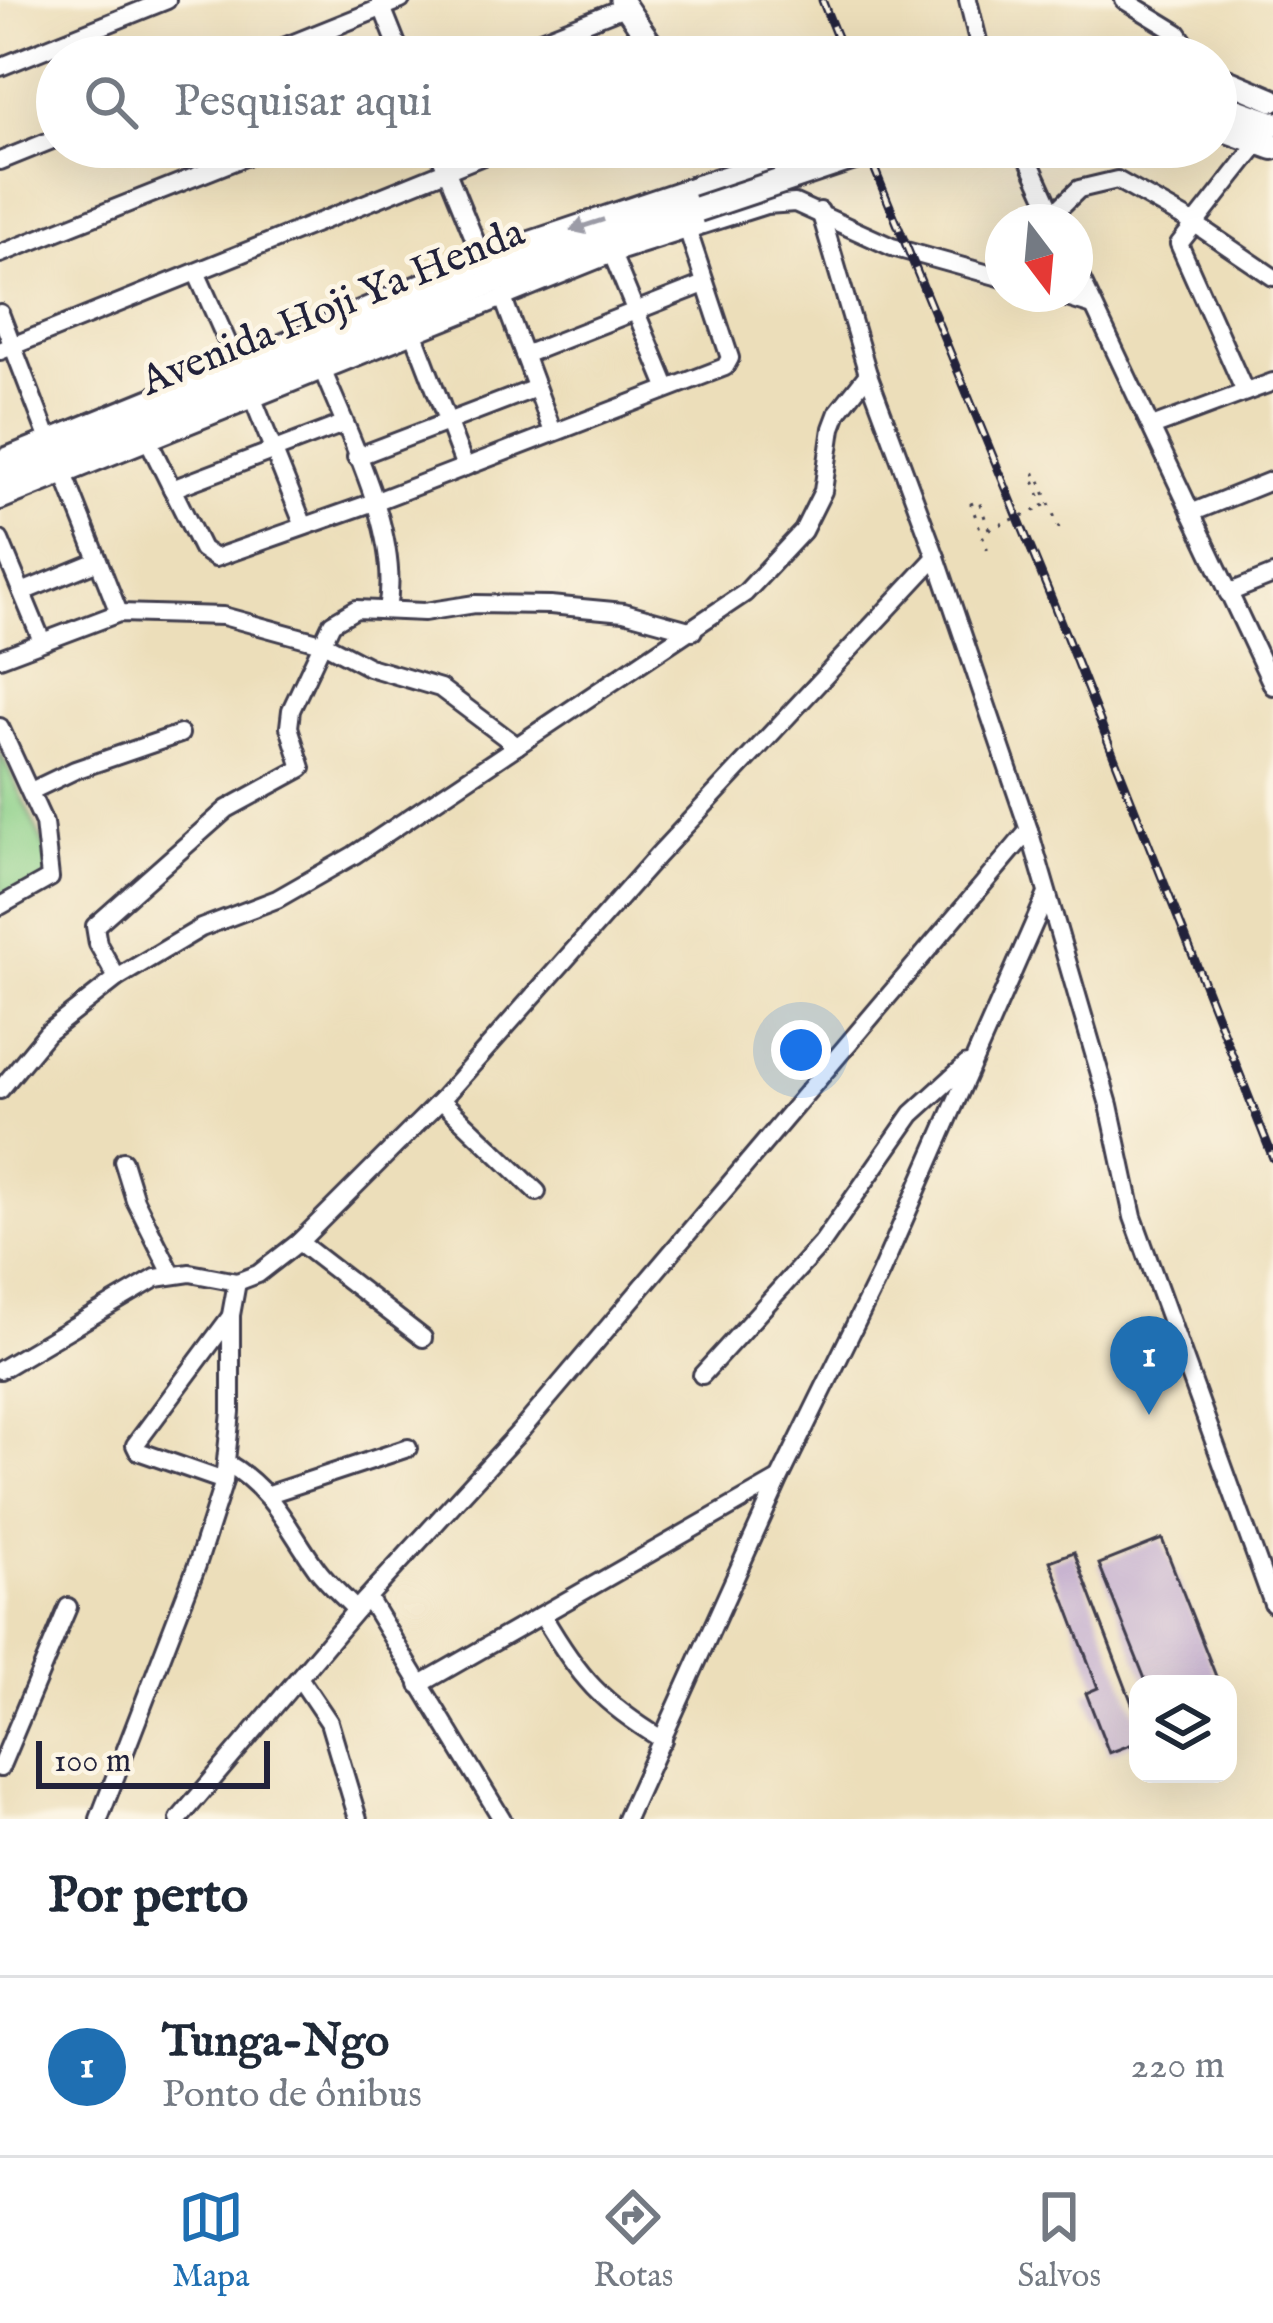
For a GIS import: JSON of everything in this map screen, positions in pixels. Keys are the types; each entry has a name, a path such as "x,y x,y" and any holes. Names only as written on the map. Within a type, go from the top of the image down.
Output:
{"main road":[{"path":"1237,117 1269,137"},
{"path":"1237,130 1269,137"},
{"path":"692,209 777,168"},
{"path":"692,209 819,168"},
{"name":"Avenida Hoji Ya Henda","path":"0,463 484,260 692,209"},
{"name":"Avenida Hoji Ya Henda","path":"0,486 320,363 494,281 692,209"}],"street":[{"path":"77,36 166,0"},
{"path":"307,36 401,0"},
{"path":"968,0 977,36"},
{"path":"1124,0 1180,36"},
{"path":"546,36 622,3 645,36"},
{"path":"381,4 394,36"},
{"path":"0,67 36,52"},
{"path":"1237,85 1273,100"},
{"path":"1245,392 1179,244 1269,137"},
{"path":"0,160 36,146"},
{"path":"0,254 217,168"},
{"path":"446,168 484,260"},
{"path":"6,348 454,168"},
{"path":"1032,168 1049,204"},
{"path":"1067,204 1079,189 1117,180 1195,224 1273,277"},
{"name":"Avenida Hoji Ya Henda","path":"0,501 253,400 320,363 414,334 612,254 692,209 795,202 892,247 985,273"},
{"path":"149,442 202,549 212,558 374,502 730,362 704,284 692,209"},
{"path":"820,211 868,374 1029,830 1109,1105 1133,1217 1273,1604"},
{"path":"612,254 667,387"},
{"path":"197,274 238,366"},
{"path":"524,356 704,284"},
{"path":"502,298 553,432"},
{"path":"1093,311 1272,679"},
{"path":"0,313 6,348 50,442"},
{"path":"414,334 465,467"},
{"path":"320,363 374,502 391,582 387,609"},
{"path":"0,1090 47,1033 117,978 201,928 260,907 314,880 745,593 803,531 823,490 838,412 868,374"},
{"path":"1152,427 1273,382"},
{"path":"356,457 536,388"},
{"path":"253,400 304,526"},
{"path":"172,489 343,424"},
{"path":"65,476 119,613"},
{"path":"1191,514 1273,480"},
{"path":"0,540 5,565 42,641"},
{"path":"0,1370 126,1293 172,1274 237,1282 258,1274 299,1242 441,1100 658,855 936,557"},
{"path":"22,592 98,561"},
{"path":"1228,593 1273,575"},
{"path":"117,978 98,944 95,926 227,808 302,769 290,727 291,710 332,623 348,612 364,607 424,612 476,604 550,605 624,612 693,631"},
{"path":"0,658 119,613 223,616 325,644 369,667 440,688 518,746"},
{"path":"0,727 48,839 50,878 0,906"},
{"path":"31,791 88,765 180,734"},
{"path":"179,1819 362,1604 538,1410 1029,830"},
{"path":"626,1819 778,1480 880,1274 1047,894"},
{"path":"702,1375 822,1243 912,1114 972,1060"},
{"path":"441,1100 537,1192"},
{"path":"122,1161 172,1274"},
{"path":"299,1242 423,1338"},
{"path":"99,1819 197,1565 225,1472 231,1315 237,1282"},
{"path":"231,1315 135,1441 138,1451 258,1483 321,1574 362,1604 502,1819"},
{"path":"268,1494 408,1448"},
{"path":"419,1685 778,1480"},
{"path":"0,1768 68,1606"},
{"path":"543,1616 573,1666 598,1694 663,1740"},
{"path":"300,1679 329,1722 356,1818"}],"path":[{"path":"990,556 971,504 979,501 989,529 1044,507 1032,475 1037,472 1060,531"}],"green space":[{"path":"0,750 59,877 0,902"}],"building":[{"path":"1162,1539 1215,1675 1143,1675 1099,1564"},
{"path":"1074,1552 1129,1696 1129,1745 1109,1753 1086,1693 1098,1688 1050,1561"}],"railway":[{"path":"822,0 837,36"},
{"path":"874,168 1273,1158"}],"place":[{"name":"Tunga-Ngo","path":"1149,1415"}]}
